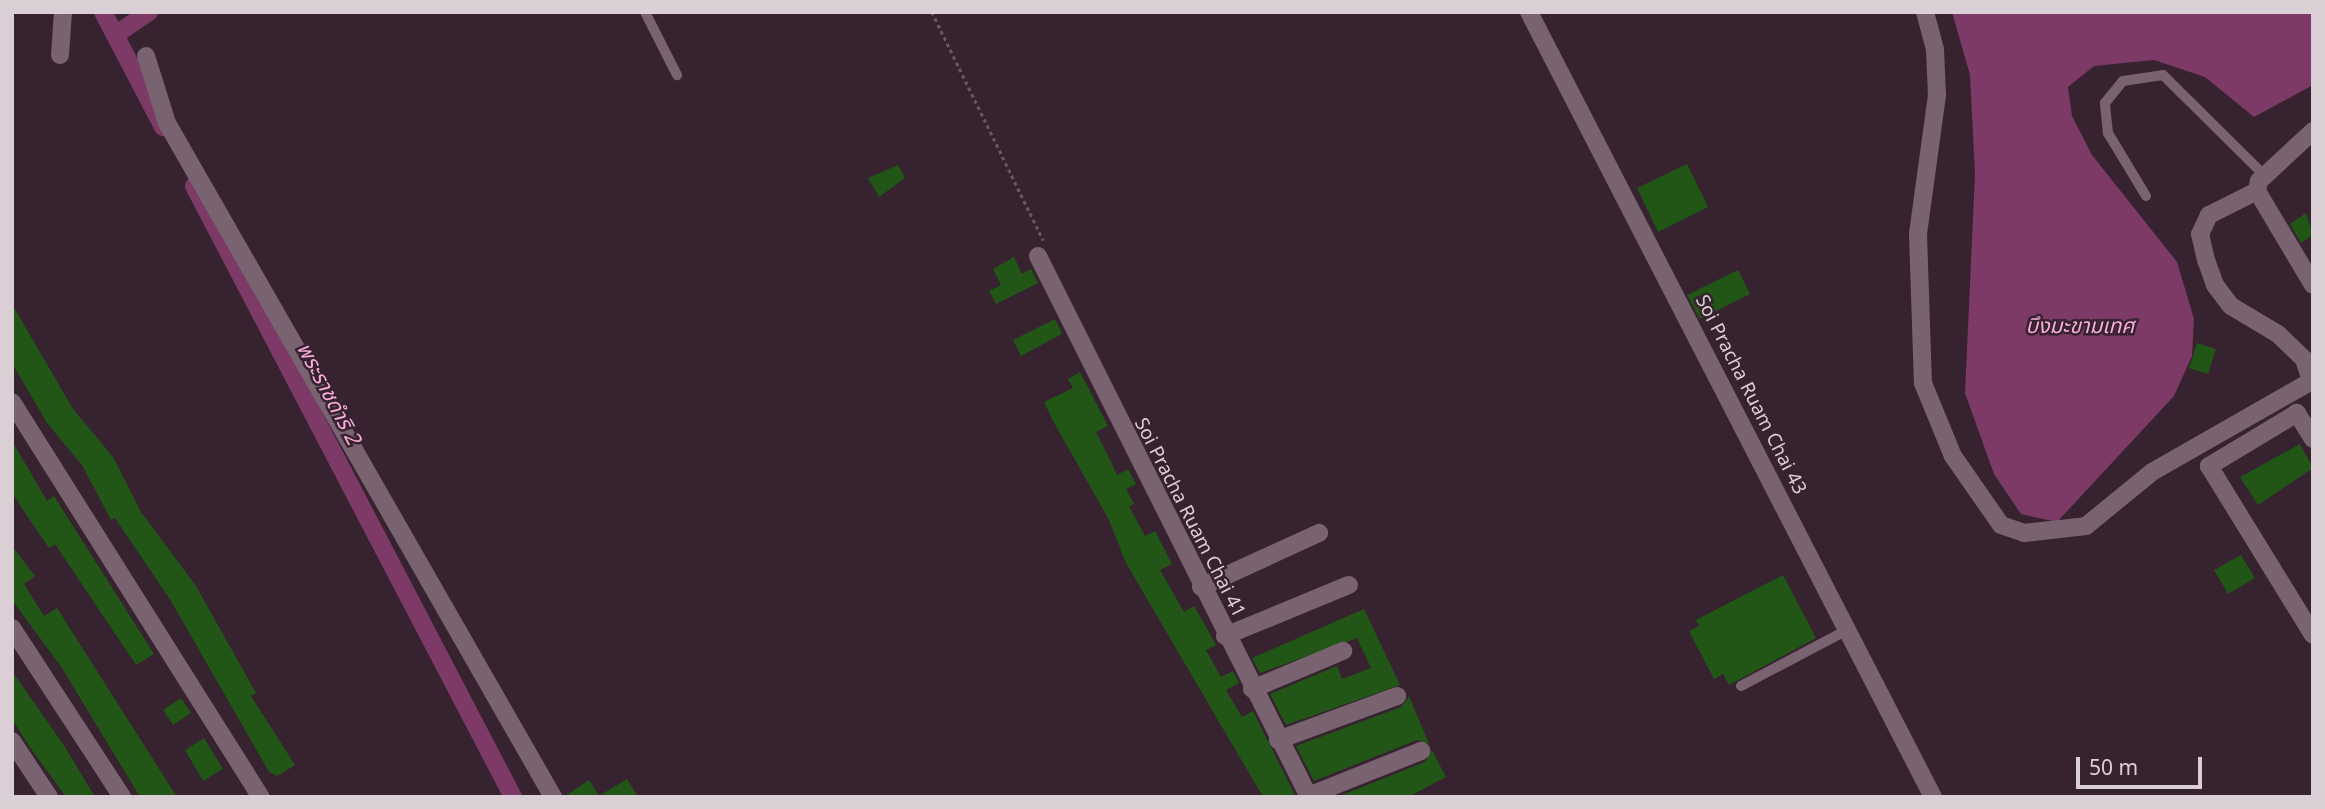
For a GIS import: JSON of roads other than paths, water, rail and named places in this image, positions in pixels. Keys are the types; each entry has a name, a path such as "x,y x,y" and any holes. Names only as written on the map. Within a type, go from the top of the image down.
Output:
{"street":[{"path":"60,55 63,12"},
{"name":"Soi Pracha Ruam Chai 43","path":"1529,12 1933,797"},
{"path":"1925,12 1935,50 1937,95 1918,234 1923,383 1953,456 1987,511 2001,525 2024,533 2086,526 2152,472 2312,381 2304,359 2278,334 2231,306 2215,285 2200,233 2209,215 2261,183 2313,131"},
{"path":"146,56 167,123 553,797"},
{"path":"2261,183 2313,285"},
{"name":"Soi Pracha Ruam Chai 41","path":"1042,252 1225,636 1309,796"},
{"path":"12,402 261,797"},
{"path":"2313,439 2297,413 2209,466 2313,635"},
{"path":"1201,587 1319,533"},
{"path":"1225,636 1349,585"},
{"path":"12,628 122,797"},
{"path":"1252,689 1343,651"},
{"path":"1278,740 1397,696"},
{"path":"12,741 49,797"},
{"path":"1309,796 1421,751"}],"lane":[{"path":"645,12 677,75"},
{"path":"2146,196 2108,134 2105,103 2123,81 2163,75 2261,183"},
{"path":"1741,686 1847,630"}],"water":[{"name":"บึงมะขามเทศ","path":"1952,12 2313,12 2313,85 2254,117 2205,77 2154,60 2094,66 2068,87 2072,116 2092,155 2177,262 2194,319 2192,356 2174,396 2057,522 2021,514 1994,474 1965,393 1975,174 1970,75"}],"waterway":[{"name":"พระราชดำริ 2","path":"103,12 163,127"},
{"path":"115,35 149,12"},
{"name":"พระราชดำริ 2","path":"194,186 513,797"}]}
